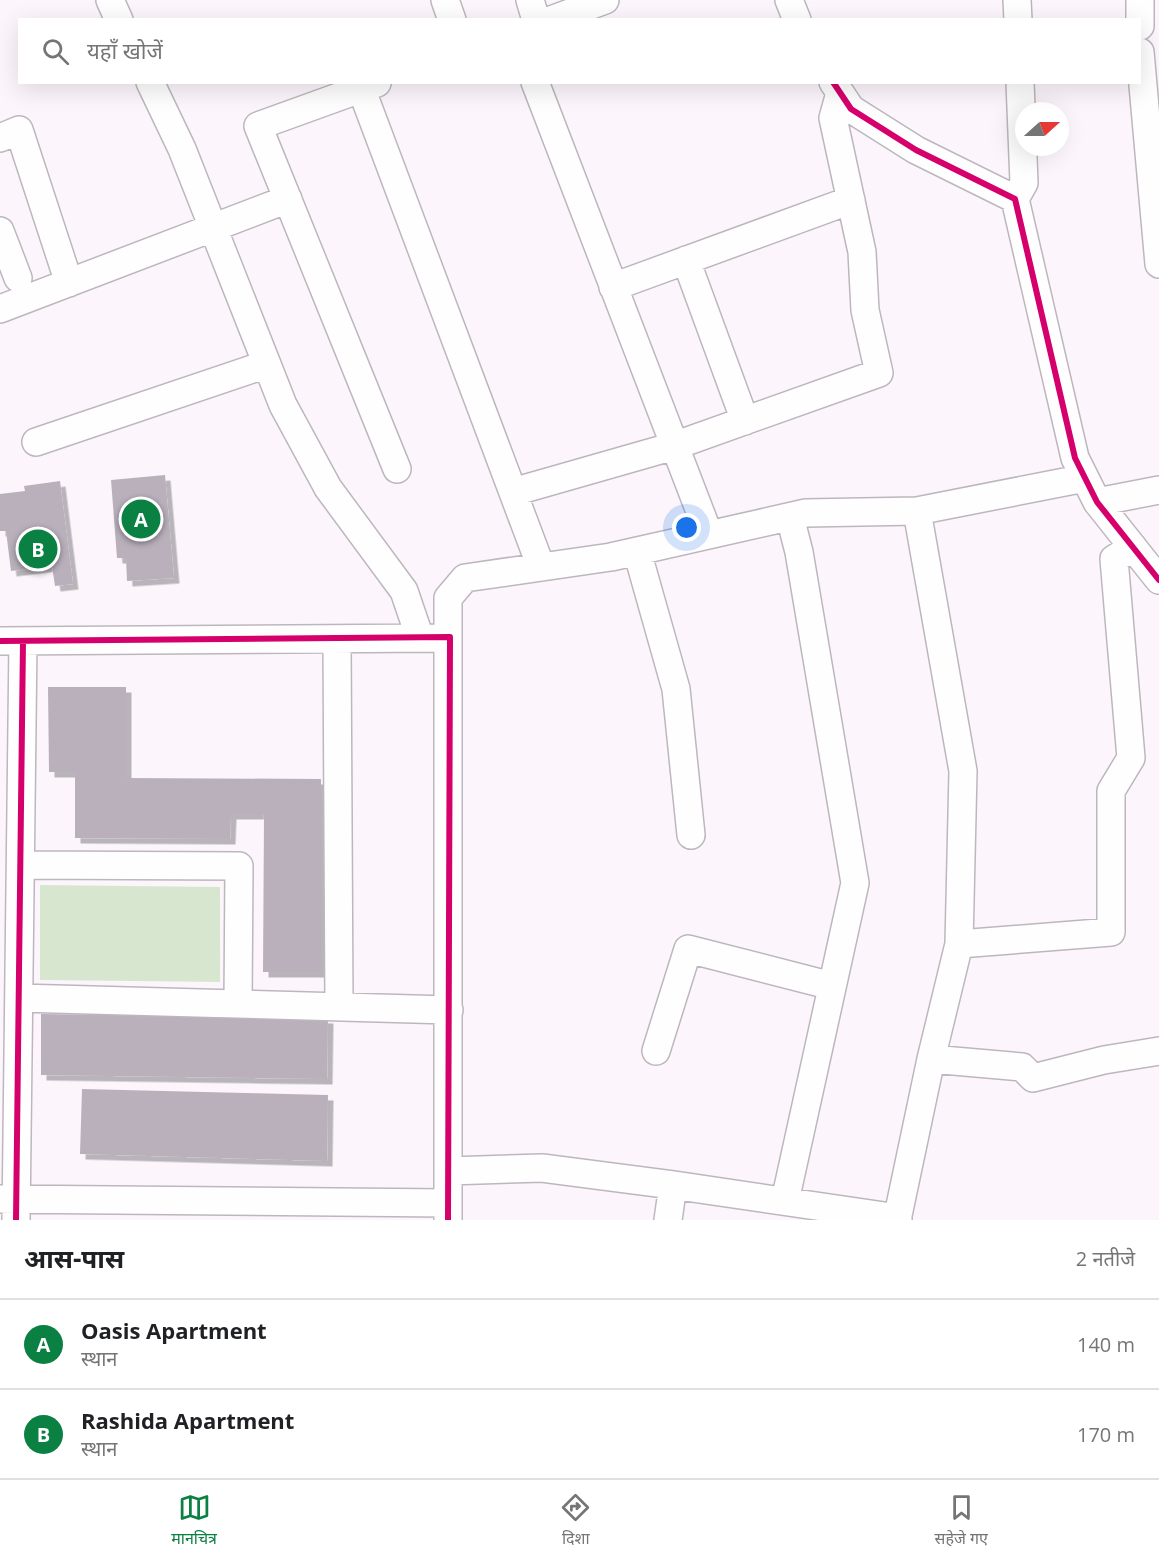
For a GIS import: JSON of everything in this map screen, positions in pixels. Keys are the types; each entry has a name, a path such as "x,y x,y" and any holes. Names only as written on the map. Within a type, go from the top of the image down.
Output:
{"street":[{"path":"110,0 119,18"},
{"path":"445,0 451,18"},
{"path":"530,0 535,18"},
{"path":"556,18 605,0"},
{"path":"789,0 796,18"},
{"path":"1017,0 1018,18"},
{"path":"1140,0 1140,18"},
{"path":"1141,63 1159,264"},
{"path":"151,84 182,149 283,405 328,488 404,591 420,638"},
{"path":"536,84 709,535"},
{"path":"1020,84 1024,183 1016,199 1075,458 1091,490 1159,580"},
{"path":"398,469 258,126 369,85 541,567"},
{"path":"837,88 851,109 916,150 1016,199"},
{"path":"513,492 674,446 879,373 865,310 862,252 832,118 837,88"},
{"path":"9,134 69,283"},
{"path":"0,309 288,199"},
{"path":"613,287 850,200"},
{"path":"0,231 18,278"},
{"path":"686,260 744,421"},
{"path":"36,442 267,364"},
{"path":"450,638 12,641 21,865 19,998 11,1206 202,1210 448,1211 450,638 448,598 465,578 610,557 806,513 917,511 1091,490 1159,490"},
{"path":"448,1171 542,1168 673,1185 770,1207 898,1219 931,1059 959,944 963,771 917,511"},
{"path":"770,1207 832,986 855,883 799,552 790,517"},
{"path":"959,944 1111,932 1111,791 1131,758 1114,559 1133,547"},
{"path":"637,551 676,689 691,835"},
{"path":"337,639 339,1007"},
{"path":"21,865 239,866 238,1004"},
{"path":"656,1051 688,949 832,986"},
{"path":"19,998 449,1010"},
{"path":"931,1059 1022,1067 1033,1078 1104,1060 1159,1051"},
{"path":"668,1220 673,1185"}],"green space":[{"path":"40,885 220,887 220,982 40,980"}],"building":[{"path":"165,475 174,578 127,581 126,558 117,558 111,480"},
{"path":"60,481 73,584 55,586 52,566 11,571 6,531 0,531 0,494 25,491 24,486"},
{"path":"48,687 126,687 126,778 321,779 321,972 263,972 264,814 231,814 230,839 75,838 75,772 49,772"},
{"path":"41,1014 328,1018 327,1079 41,1075"},
{"path":"82,1089 328,1095 327,1161 80,1154"}],"cycle path":[{"path":"834,84 851,109 916,150 1015,199 1075,458 1097,502 1159,580"},
{"path":"0,641 450,637 448,1220"},
{"path":"16,1220 23,641"}],"place":[{"name":"Oasis Apartment","path":"141,519"},
{"name":"Rashida Apartment","path":"38,549"}]}
